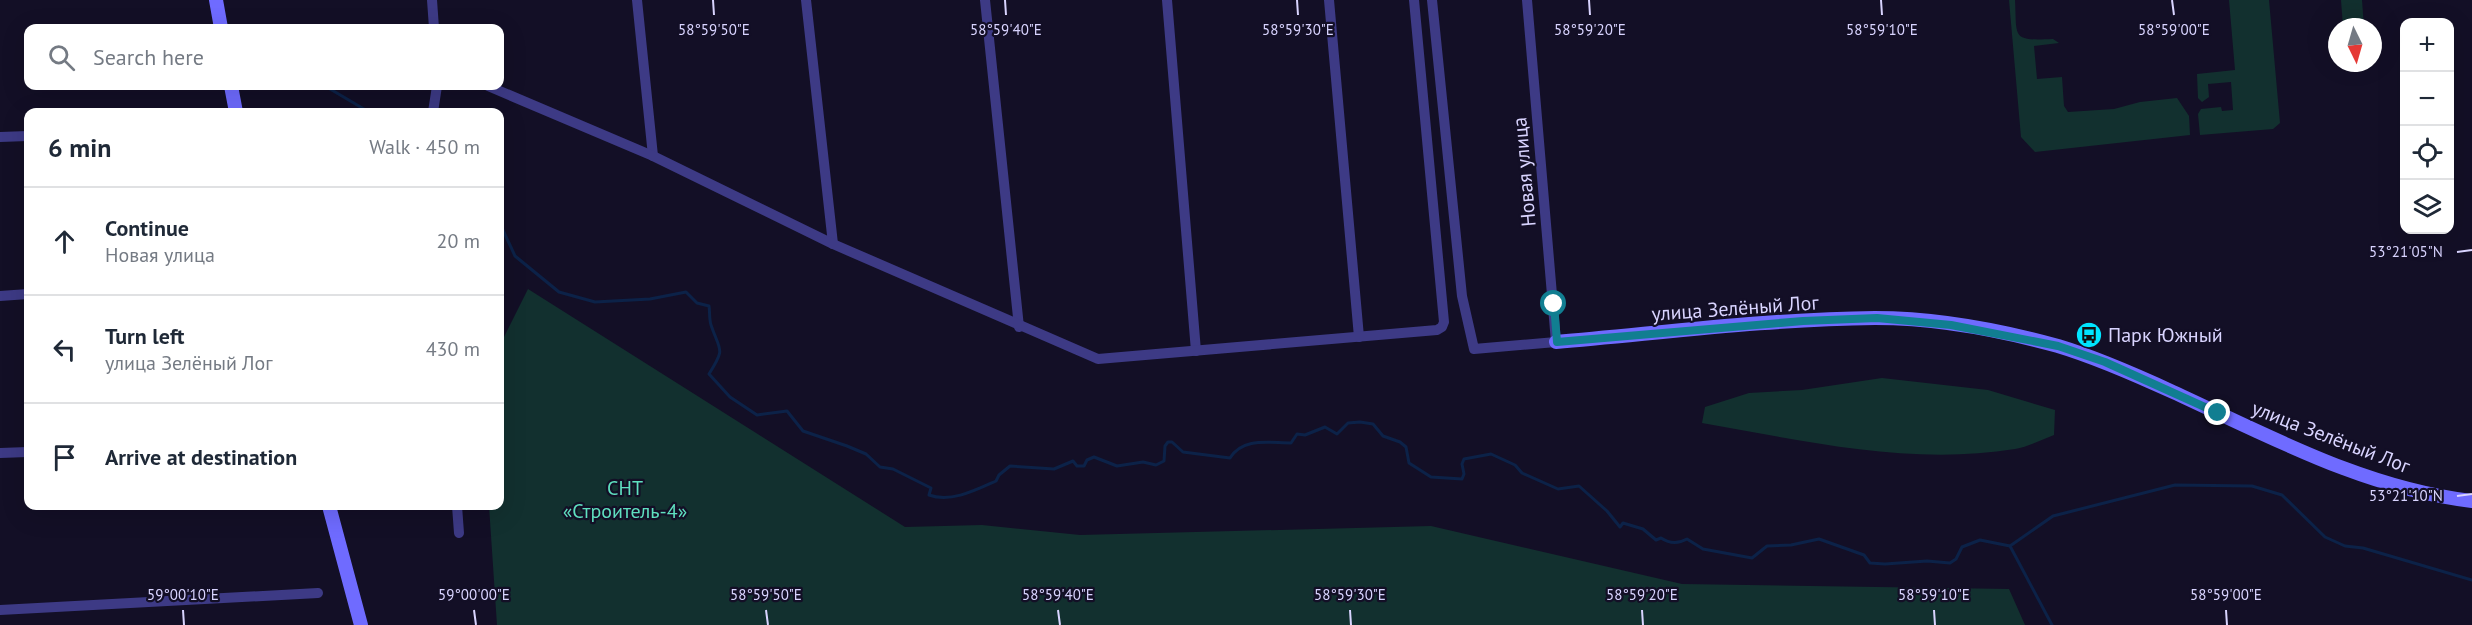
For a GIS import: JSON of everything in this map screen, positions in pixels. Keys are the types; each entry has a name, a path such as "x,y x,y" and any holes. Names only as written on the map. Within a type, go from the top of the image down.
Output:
{"street":[{"path":"216,0 220,24"},
{"path":"432,0 434,24"},
{"path":"637,0 653,156"},
{"path":"806,0 833,244"},
{"path":"986,0 1019,327"},
{"path":"1167,0 1196,351"},
{"path":"1329,0 1359,337"},
{"path":"497,90 653,156 833,244 1019,327 1098,359 1437,330 1444,325 1414,0"},
{"name":"улица Зелёный Лог","path":"1432,0 1462,296 1474,349 1803,321 1877,318 1951,325 2058,346 2082,354 2133,374 2318,458 2376,480 2452,499 2472,501"},
{"name":"Новая улица","path":"1527,0 1557,342"},
{"path":"232,90 235,108"},
{"path":"434,108 436,90"},
{"path":"0,137 24,136"},
{"path":"0,296 24,294"},
{"path":"0,453 24,452"},
{"path":"330,510 361,625"},
{"path":"456,510 459,533"},
{"path":"0,610 318,593"}],"green space":[{"path":"2009,0 2015,0 2017,30 2023,38 2053,39 2059,43 2034,46 2037,79 2062,77 2064,106 2068,112 2114,109 2140,102 2177,98 2189,116 2190,135 2035,152 2021,137"},
{"path":"2229,0 2269,0 2280,123 2273,129 2200,135 2198,114 2201,109 2221,107 2222,111 2233,110 2231,82 2208,84 2209,97 2202,102 2198,98 2197,74 2235,70"},
{"path":"2341,0 2362,0 2363,18 2342,18"},
{"name":"СНТ «Строитель-4»","path":"528,289 905,527 982,525 1080,535 1431,526 1682,584 2009,589 2025,625 497,625 489,510 504,510 504,337"},
{"path":"1882,378 1988,390 2055,410 2054,435 2015,449 1976,454 1936,455 1819,444 1702,423 1705,407 1749,393 1802,390"}],"waterway":[{"path":"332,90 362,108"},
{"path":"504,232 515,256 559,292 595,302 650,299 686,292 697,303 709,306 710,323 720,349 718,359 709,374 730,397 757,415 787,411 803,431 866,454 880,467 893,469 931,488 929,495 937,497 955,496 980,488 996,481 999,475 1010,466 1054,469 1073,461 1077,466 1084,466 1087,460 1094,457 1117,466 1143,462 1156,465 1164,461 1165,446 1168,442 1172,442 1183,452 1230,458 1235,451 1249,444 1291,443 1297,434 1305,435 1325,427 1337,434 1348,423 1360,422 1373,424 1383,436 1400,442 1406,447 1409,463 1431,477 1462,479 1464,459 1491,454 1515,465 1522,473 1558,489 1579,486 1607,511 1620,527 1623,523 1643,529 1656,540 1661,538 1674,543 1687,539 1703,549 1752,558 1767,546 1791,545 1819,539 1864,555 1870,563 1927,561 1950,563 1956,559 1962,547 1980,540 2010,546 2053,516 2175,485 2252,486 2282,495 2325,537 2345,546 2363,548 2472,580"},
{"path":"2010,546 2052,625"}],"place":[{"name":"Парк Южный","path":"2089,335"}],"route":[{"path":"1554,304 1557,342 1803,321 1877,318 1951,325 2058,346 2105,362 2218,413"}]}
